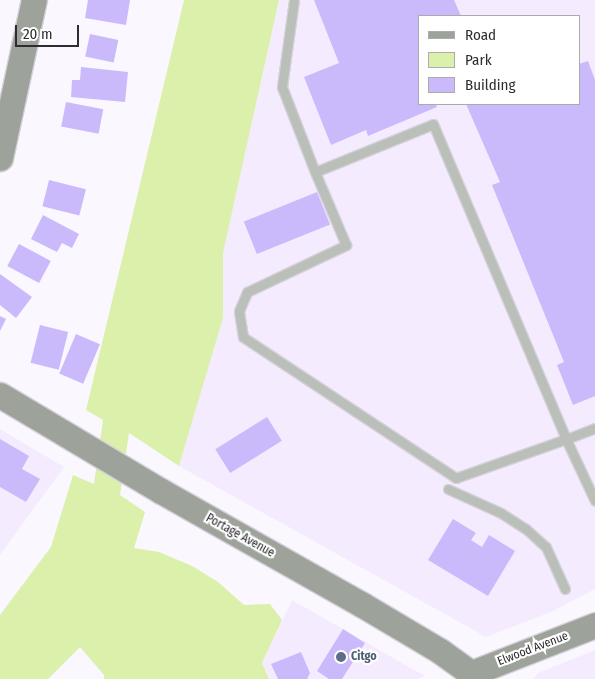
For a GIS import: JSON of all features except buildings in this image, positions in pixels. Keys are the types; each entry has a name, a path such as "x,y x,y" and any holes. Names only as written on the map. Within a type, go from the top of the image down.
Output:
{"main road":[{"path":"0,158 34,0"},
{"name":"Portage Avenue","path":"0,395 154,487 361,604 440,651 475,676"},
{"name":"Elwood Avenue","path":"475,676 595,625"}],"lane":[{"path":"294,0 282,87 346,245 247,292 239,311 243,337 456,478 595,428"},
{"path":"315,172 433,124 566,439 595,501"},
{"path":"448,488 501,513 526,529 546,547 565,589"}],"shaded area":[{"path":"279,0 595,0 595,589 551,612 486,637 179,466 223,318 223,253"},
{"path":"0,429 64,467 0,555"},
{"path":"292,600 425,676 418,679 269,679 262,663"},
{"path":"595,650 595,679 533,679 538,673"}],"green space":[{"path":"184,0 279,0 223,253 223,318 179,466 129,433 120,495 145,512 134,548 159,552 192,566 218,582 244,605 270,604 282,620 262,663 269,679 104,679 104,675 80,647 48,679 0,679 0,615 51,547 73,475 94,484 103,420 86,410"}],"place":[{"name":"Citgo","path":"341,657"}]}
